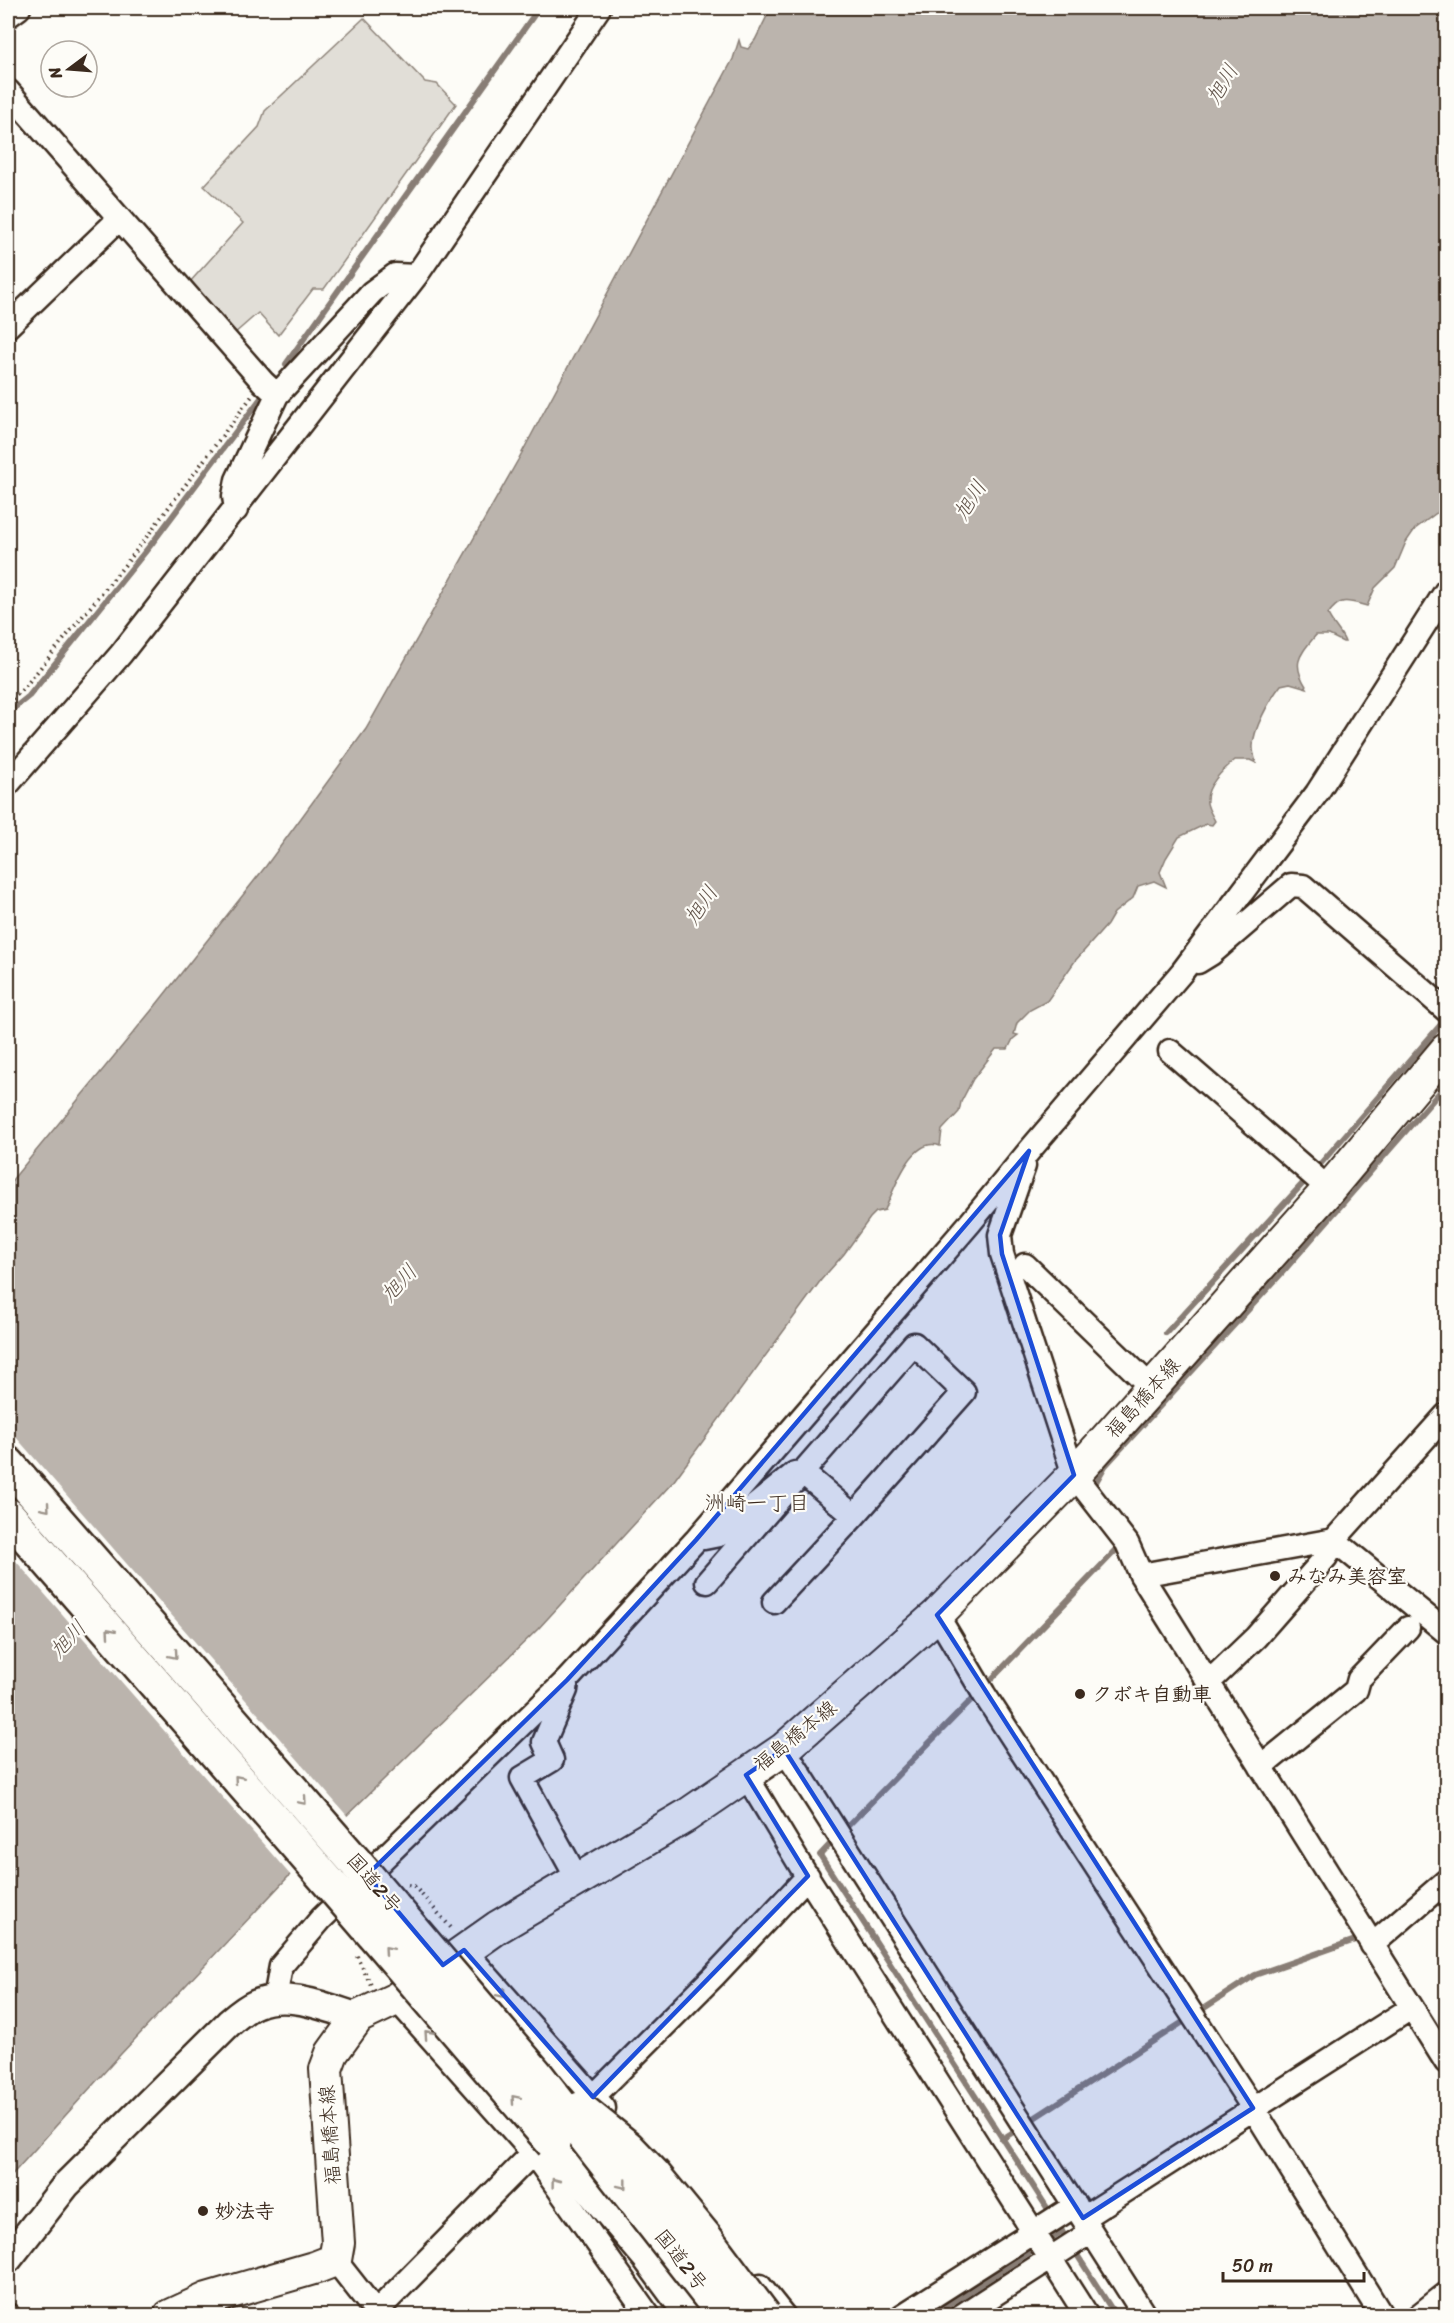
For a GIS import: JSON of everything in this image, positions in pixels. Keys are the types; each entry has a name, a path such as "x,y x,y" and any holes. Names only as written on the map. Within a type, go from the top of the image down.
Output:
{"highway":[{"name":"国道2号","path":"8,1464 355,1862 535,2073 725,2316"},
{"name":"国道2号","path":"8,1515 332,1886 543,2148 648,2255 693,2316"},
{"path":"535,2073 627,2147 704,2236 764,2316"},
{"path":"543,2148 670,2316"}],"main road":[{"name":"福島橋本線","path":"335,2260 338,2242 326,2069 332,2053 358,2017 396,1999 498,1927 686,1816 784,1749 1084,1487 1152,1388 1317,1179 1446,1050"},
{"path":"170,2316 211,2308 335,2260"}],"street":[{"path":"8,784 121,654 236,510 416,276 599,8"},
{"path":"8,91 118,220 270,389"},
{"path":"8,326 118,220"},
{"path":"236,510 234,496 237,480 270,389 372,292 395,275 416,276"},
{"path":"275,1999 281,1966 321,1919 567,1680 696,1540 963,1232 1182,972 1317,793 1446,591"},
{"path":"1182,972 1211,954 1291,885 1303,886 1446,1010"},
{"path":"1170,1051 1317,1179"},
{"path":"1029,1151 1000,1235 1002,1254 1084,1487 1126,1543 1141,1575 1446,2062"},
{"path":"1024,1265 1152,1388"},
{"path":"707,1582 914,1344 964,1392 774,1602"},
{"path":"1208,1683 1256,1637 1326,1557 1334,1540 1446,1415"},
{"path":"696,1540 719,1535 795,1473 802,1472 854,1516"},
{"path":"1141,1575 1334,1540 1446,1632"},
{"path":"937,1616 981,1689 1253,2108 1382,2316"},
{"path":"1261,1767 1356,1690 1359,1679 1408,1628"},
{"path":"567,1680 566,1690 544,1742 552,1760 522,1778 578,1880"},
{"path":"784,1749 1024,2124 1087,2316"},
{"path":"746,1775 805,1872 1060,2233 1145,2316"},
{"path":"335,2260 378,2314 714,1976 805,1872"},
{"path":"1372,1945 1446,1881"},
{"path":"464,1950 594,2097 677,2179 784,2316"},
{"path":"8,2259 66,2185 229,2022 257,2004 275,1999 301,2000 358,2017"},
{"path":"396,1999 543,2148 649,2316"},
{"path":"902,2316 1060,2233 1411,2008"},
{"path":"961,2316 1060,2233"},
{"path":"1418,2316 1446,2294"}],"path":[{"path":"8,703 23,689 270,389"}],"highlighted area":[{"path":"1029,1151 1000,1235 1002,1254 1074,1475 937,1615 1253,2108 1083,2218 784,1749 746,1775 808,1876 593,2097 464,1950 443,1965 367,1875 567,1680 696,1540"}],"shaded area":[{"path":"364,18 425,82 437,84 456,104 324,289 313,289 278,335 258,313 234,334 189,283 243,223 204,186 259,127 265,111"}],"water":[{"name":"旭川","path":"771,8 1446,8 1446,498 1439,511 1415,529 1406,542 1395,568 1375,588 1367,606 1345,601 1337,604 1328,614 1345,642 1329,635 1316,635 1301,654 1299,672 1307,688 1290,683 1281,685 1262,715 1255,733 1253,748 1256,763 1250,760 1235,760 1216,779 1207,797 1209,810 1215,821 1212,825 1206,824 1179,837 1160,872 1166,887 1154,881 1138,886 1133,898 1114,913 1107,925 1075,961 1047,1001 1030,1010 1017,1023 1014,1034 1018,1035 1008,1049 996,1049 973,1079 961,1102 959,1112 942,1130 940,1146 930,1145 912,1156 885,1210 876,1212 870,1218 844,1254 821,1280 673,1482 538,1629 339,1823 120,2055 8,2179 8,1185 156,1005 266,866 366,729 518,460 733,59 739,40 741,47 748,49"}],"pier":[{"path":"8,1428 349,1818 292,1877 8,1552"}],"waterway":[{"path":"286,364 539,8"},
{"path":"8,713 29,696 153,542 261,398"},
{"path":"1166,1333 1316,1169 1444,1021"},
{"path":"1092,1489 1105,1466 1280,1275 1446,1085"},
{"path":"985,1686 1120,1546 1119,1543"},
{"path":"842,1832 978,1693"},
{"path":"835,1839 820,1855 1062,2231"},
{"path":"1198,2012 1255,1975 1361,1938"},
{"path":"1028,2122 1183,2022"},
{"path":"1002,2139 1020,2128"},
{"path":"931,2316 1062,2231 1063,2233"},
{"path":"1074,2250 1116,2316"}],"place":[{"name":"みなみ美容室","path":"1275,1576"},
{"name":"クボキ自動車","path":"1080,1694"},
{"name":"妙法寺","path":"203,2211"}],"district":[{"name":"洲崎一丁目","path":"757,1503"}]}
